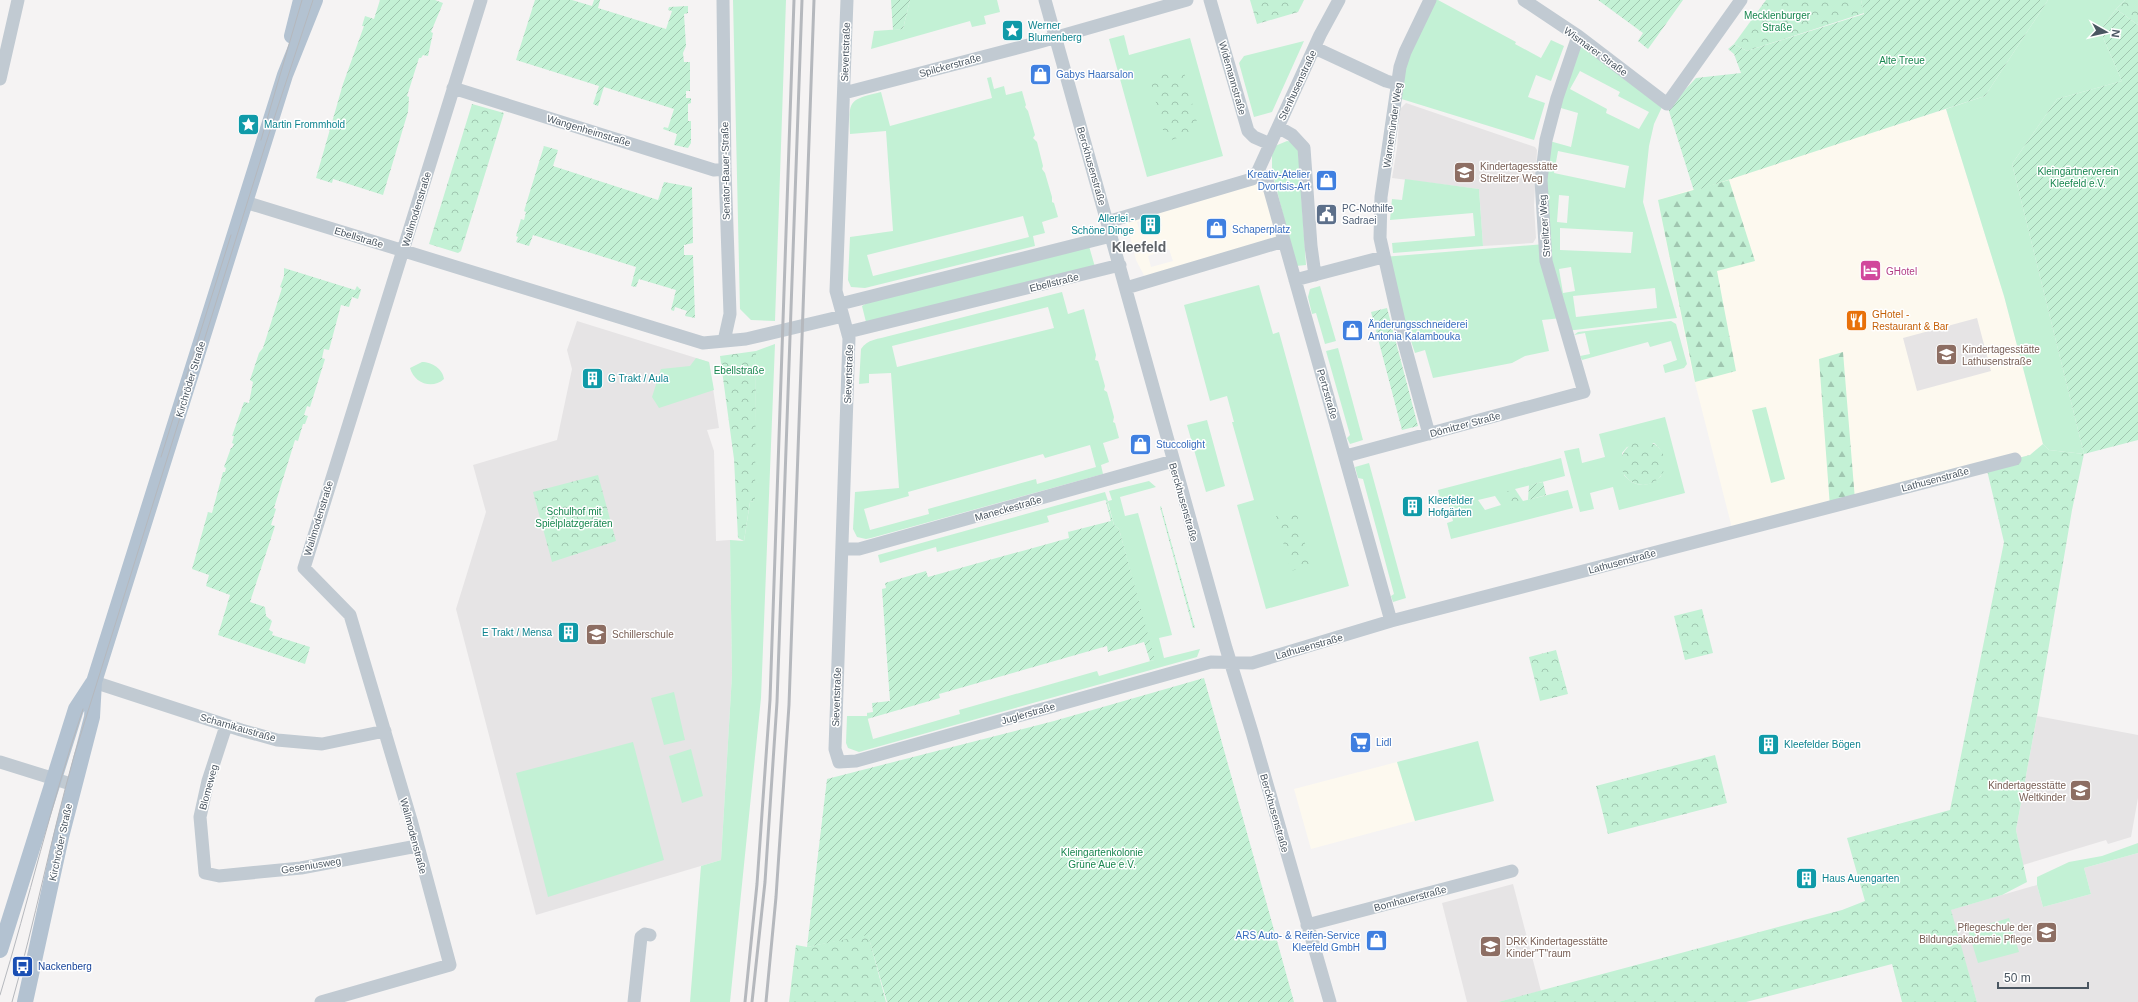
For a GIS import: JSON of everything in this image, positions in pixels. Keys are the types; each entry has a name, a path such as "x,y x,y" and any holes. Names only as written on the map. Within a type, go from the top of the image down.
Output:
{"main road":[{"name":"Kirchröder Straße","path":"285,75 301,0"},
{"name":"Kirchröder Straße","path":"25,1002 74,785 92,716 94,682 285,75 315,0"},
{"name":"Kirchröder Straße","path":"0,950 76,709 94,682"},
{"path":"29,861 43,858 48,861 54,871"}],"street":[{"path":"0,79 18,0"},
{"name":"Wallmodenstraße","path":"321,1002 450,965 385,731 350,615 304,568 481,0"},
{"name":"Senator-Bauer-Straße","path":"722,0 725,169 730,314 724,340"},
{"name":"Sievertstraße","path":"835,749 849,345 848,332 836,291 846,0"},
{"name":"Berckhusenstraße","path":"1045,0 1230,663 1252,732 1330,1002"},
{"name":"Spilckerstraße","path":"844,93 1187,0"},
{"name":"Widemannstraße","path":"1210,0 1248,131 1254,137 1270,144"},
{"name":"Stenhusenstraße","path":"1258,170 1338,0"},
{"name":"Warnemünder Weg","path":"1429,434 1383,257 1379,218 1397,84 1405,52 1430,0"},
{"name":"Wismarer Straße","path":"1524,0 1578,36 1667,104 1741,0"},
{"name":"Strelitzer Weg","path":"1578,36 1547,133 1541,180 1546,261 1584,392"},
{"path":"1315,48 1386,81 1397,84"},
{"name":"Wangenheimstraße","path":"453,88 714,170 725,169"},
{"path":"1278,127 1292,135 1304,148 1311,246 1316,274"},
{"path":"1107,222 1252,179 1258,170"},
{"name":"Pertzstraße","path":"1258,170 1267,180 1346,456 1391,621"},
{"name":"Ebellstraße","path":"244,202 692,341 703,343 768,334 841,310 1111,236"},
{"path":"1126,288 1284,241"},
{"path":"1295,280 1383,257"},
{"name":"Ebellstraße","path":"848,332 1120,265"},
{"name":"Dömitzer Straße","path":"1346,456 1584,392"},
{"name":"Lathusenstraße","path":"1230,663 1252,663 1391,621 2015,459"},
{"name":"Maneckestraße","path":"842,549 859,549 1173,462"},
{"name":"Juglerstraße","path":"835,749 840,762 856,761 1211,662 1230,663"},
{"name":"Scharnikaustraße","path":"94,682 226,726 277,740 322,744 385,731"},
{"name":"Blomeweg","path":"205,873 200,817 208,781 226,726"},
{"path":"0,762 74,785"},
{"name":"Geseniusweg","path":"205,873 219,876 300,868 417,846"},
{"name":"Bomhauerstraße","path":"1308,925 1512,871"},
{"path":"634,1002 641,937 645,934 650,935"}],"shaded area":[{"name":"Kindertagesstätte Strelitzer Weg","path":"1406,103 1535,147 1537,150 1534,205 1536,238 1533,243 1483,246 1479,189 1392,178 1397,148 1400,109"},
{"path":"1946,109 2004,296 2043,444 2030,455 1733,532 1691,367 1658,200"},
{"name":"Schaperplatz","path":"1258,171 1284,241 1147,281 1136,260 1125,216","holes":["1159,216 1162,226 1140,232 1137,222","1169,249 1173,261 1151,267 1148,256"]},
{"name":"Kindertagesstätte Lathusenstraße","path":"1977,318 1991,371 1917,391 1903,338"},
{"name":"Schillerschule","path":"577,321 709,362 719,428 707,430 714,451 716,541 730,540 732,675 721,860 536,915 456,609 486,512 473,465 557,440 572,369 567,350"},
{"name":"Kindertagesstätte Weltkinder","path":"2037,716 2138,735 2138,798 2131,837 2108,844 2106,840 2023,865 2016,830"},
{"path":"1397,762 1415,821 1311,849 1294,789"},
{"name":"Pflegeschule der Bildungsakademie Pflege","path":"2138,853 2138,1002 1977,1002 1950,910 2037,885 2043,907 2091,894 2084,868"},
{"name":"DRK Kindertagesstätte Kinder\"T\"raum","path":"1513,884 1541,991 1498,1002 1467,1002 1442,903"}],"green space":[{"path":"380,0 435,0 443,3 431,32 433,33 428,56 423,55 419,58 407,96 409,97 408,112 383,195 333,179 332,183 316,178 343,84 364,26 362,26 365,16 374,19"},
{"path":"535,0 572,0 592,6 594,0 600,0 598,8 666,29 672,11 668,10 669,7 688,6 688,13 684,14 686,46 683,53 684,62 690,62 690,91 686,91 686,98 691,98 691,103 688,104 688,121 691,121 691,143 688,148 674,145 677,134 663,129 664,127 668,128 674,109 604,87 598,106 593,104 599,86 516,60"},
{"path":"733,0 786,0 775,321 751,320 740,309"},
{"path":"891,0 910,0 903,29 893,30"},
{"path":"910,0 997,0 1000,12 984,16 986,24 972,27 970,21 871,49 874,31 903,29"},
{"path":"1250,0 1304,0 1298,12 1257,24"},
{"path":"1430,0 1438,0 1516,42 1515,44 1541,58 1551,40 1564,46 1551,81 1536,75 1528,97 1545,103 1534,140 1395,97"},
{"path":"1598,0 1683,0 1648,49 1638,41 1643,33"},
{"name":"Mecklenburger Straße","path":"1766,0 1861,0 1864,13 1747,51 1734,44"},
{"name":"Alte Treue","path":"1861,0 2048,0 1985,96 1694,191 1668,108 1696,78 1741,73 1734,54 1728,49 1734,44 1747,51 1864,14"},
{"path":"2048,0 2125,0 2116,9 2100,31 2122,81 2057,99 2012,164 2084,454 2049,450 2043,444 2004,296 1946,109 1985,96"},
{"path":"2125,0 2138,0 2138,25 2116,9"},
{"name":"Kleingärtnerverein Kleefeld e.V.","path":"2116,9 2138,25 2138,440 2084,454 2012,164 2057,99 2122,81 2100,31"},
{"path":"1124,35 1129,55 1190,38 1223,156 1147,177 1109,39"},
{"path":"1304,41 1272,112 1254,117 1239,63 1244,56"},
{"path":"1580,44 1662,107 1654,124 1649,146 1643,202 1677,318 1566,331 1562,318 1542,320 1549,351 1525,356 1512,363 1433,378 1425,350 1415,353 1410,338 1403,339 1383,257 1545,244 1546,140 1571,147 1578,113 1554,106","holes":["1580,71 1620,92 1618,96 1649,112 1639,129 1606,113 1607,109 1570,89","1558,151 1629,166 1625,188 1554,173","1559,195 1569,196 1567,223 1557,222","1560,228 1633,232 1631,253 1560,250","1571,267 1575,291 1563,293 1559,269","1655,288 1657,308 1576,317 1573,296"]},
{"path":"1183,68 1199,130 1166,142 1150,79"},
{"path":"991,77 994,89 1004,86 1006,95 1022,91 1026,105 1025,107 1028,111 1035,135 1033,138 1037,142 1043,166 1042,169 1045,173 1052,202 1054,203 1058,217 1042,222 1045,233 1033,236 1035,246 865,288 851,287 848,280 850,237 893,231 886,131 850,134 850,108 852,104 862,97 881,92 890,126 992,98 987,78","holes":["1023,216 1029,237 873,276 867,255"]},
{"path":"472,104 504,113 461,251 458,253 429,244"},
{"path":"1287,141 1294,142 1298,147 1306,265 1296,266 1272,171 1272,155 1275,146"},
{"path":"544,146 558,150 553,166 658,200 664,182 692,187 693,243 684,245 684,255 693,255 695,318 685,316 687,311 675,307 674,311 671,310 676,290 639,279 636,287 631,286 636,267 533,235 529,246 516,242 518,237 516,236 521,219 524,220 526,212 524,211"},
{"path":"1405,179 1479,189 1483,246 1393,253 1392,243 1475,236 1473,213 1390,220 1392,199 1402,200"},
{"path":"1729,180 1755,261 1717,271 1736,371 1695,382 1658,200"},
{"path":"1089,246 1095,267 866,322 862,306 867,303"},
{"path":"284,268 355,290 357,286 361,290 358,299 352,297 349,307 341,305 329,350 324,349 322,358 325,359 310,407 307,406 304,415 308,416 305,424 303,424 298,441 295,440 274,508 276,509 271,525 275,526 250,602 265,607 266,616 272,621 269,630 273,632 272,635 310,647 305,664 218,635 230,595 206,586 209,575 192,569 208,512 212,513 223,472 225,472 226,468 224,467 234,444 232,443 234,436 232,436 244,402 249,403 253,382 250,380 259,353 263,348 282,288 280,287 284,276"},
{"path":"1259,285 1273,334 1279,332 1349,586 1266,609 1237,505 1254,500 1232,422 1234,422 1227,396 1210,401 1184,305"},
{"path":"1320,286 1336,341 1325,344 1316,313 1312,314 1308,297 1310,289"},
{"path":"1062,292 1068,314 1084,309 1096,355 1095,360 1098,361 1105,386 1104,390 1107,392 1114,417 1113,422 1115,423 1119,438 1103,443 1109,462 1101,465 1103,474 871,538 866,539 857,537 853,529 855,492 899,488 891,373 869,374 869,383 859,384 861,349 866,343","holes":["1048,307 1054,328 897,367 892,346","1090,445 1096,467 1037,484 1036,479 928,509 929,514 870,530 864,509 909,496 908,492 1043,454 1045,458"]},
{"path":"1387,308 1418,426 1402,430 1371,312"},
{"path":"1671,321 1676,324 1687,364 1684,368 1665,373 1663,365 1677,360 1671,341 1650,347 1648,342 1582,360 1580,356 1590,354 1585,333 1574,335 1578,332"},
{"path":"775,344 761,698 730,1002 690,1002 701,866 721,860 732,675 730,540 744,541 750,502 754,501 756,351"},
{"path":"1338,348 1363,440 1350,444 1347,438 1350,435 1326,351"},
{"name":"Ebellstraße","path":"756,351 755,501 750,502 744,541 738,538 734,459 720,356"},
{"path":"1843,352 1855,500 1830,507 1819,359"},
{"path":"696,358 709,362 714,390 659,408 652,397 661,369 690,366"},
{"path":"422,362 430,363 439,369 442,372 444,379 434,384 429,384 415,378 410,368"},
{"path":"1766,407 1785,479 1771,483 1752,410"},
{"path":"1665,417 1685,493 1619,510 1613,487 1590,493 1594,509 1580,512 1564,451 1579,448 1582,463 1605,457 1599,434","holes":["1654,443 1664,458 1661,476 1652,483 1642,485 1633,482 1624,475 1622,453 1627,447"]},
{"path":"1207,420 1225,486 1206,492 1187,425"},
{"path":"1639,441 1647,441 1652,442 1659,447 1664,454 1664,472 1659,479 1652,484 1639,485 1631,482 1624,475 1621,467 1621,459 1624,451 1631,444"},
{"path":"2043,444 2049,450 2084,454 2072,510 2016,830 2027,882 2002,895 1951,910 1977,1002 1902,1002 1892,964 1746,1002 1498,1002 1842,910 1865,901 1847,838 1950,810 2004,542 1986,466 2030,455"},
{"path":"1561,458 1565,476 1515,489 1523,501 1568,490 1573,508 1451,539 1447,523 1453,521 1448,502 1441,503 1438,490","holes":["1495,496 1501,505 1485,510 1478,500"]},
{"path":"1369,463 1406,598 1393,602 1391,596 1394,594 1363,479 1358,478 1355,467"},
{"name":"Schulhof mit Spielplatzgeräten","path":"598,475 616,541 552,562 533,492"},
{"path":"1149,481 1156,487 1120,497 1125,516 1138,513 1171,631 1172,635 1159,638 1164,658 1200,649 1197,657 859,752 848,748 846,743 847,716 867,716 873,739 960,714 959,710 1097,671 1099,676 1154,660 1119,529 1114,525 1108,502 1105,500 1047,516 1049,522 937,552 936,547 880,563 878,555 1105,492 1108,501 1112,500 1109,491"},
{"path":"1543,482 1546,495 1528,500 1529,485"},
{"path":"1512,490 1519,501 1504,505 1497,494"},
{"path":"1107,501 1114,525 1119,529 1155,660 1150,661 1144,642 1108,652 1107,646 939,694 940,698 867,719 867,713 873,712 872,703 890,701 882,589 886,588 885,583 926,571 928,577 1069,538 1068,532 1111,521"},
{"path":"1161,506 1195,628 1193,628 1160,507"},
{"path":"1296,511 1311,565 1291,571 1276,516"},
{"path":"1702,609 1713,653 1685,660 1674,616"},
{"path":"1556,650 1568,694 1540,701 1529,657"},
{"name":"Kleingartenkolonie Grüne Aue e.V.","path":"1204,678 1294,1002 887,1002 868,935 807,947 827,779 1054,721"},
{"path":"674,692 685,740 664,745 651,698"},
{"path":"1478,741 1494,801 1415,821 1397,762"},
{"path":"633,742 664,860 548,897 516,773"},
{"path":"691,749 703,796 682,803 669,756"},
{"path":"1715,755 1727,803 1608,834 1596,786"},
{"path":"2138,843 2138,853 2084,868 2091,894 2043,907 2037,885 2037,877 2069,862 2102,856"},
{"path":"2009,918 2019,952 1978,963 1968,930"},
{"path":"868,934 886,1002 789,1002 796,945 807,947"}],"tram line":[{"path":"261,140 302,0"},
{"path":"12,1002 74,756 265,146 313,0"},
{"path":"161,457 231,235"},
{"path":"0,995 50,816 83,709"}],"railway":[{"path":"745,1002 757,884 770,700 794,0"},
{"path":"752,1002 765,882 777,702 802,0"},
{"path":"766,1002 776,897 789,705 814,0"}],"place":[{"name":"Werner Blumenberg","path":"1012,31"},
{"name":"Gabys Haarsalon","path":"1040,74"},
{"name":"Martin Frommhold","path":"248,124"},
{"name":"Kindertagesstätte Strelitzer Weg","path":"1464,172"},
{"name":"Kreativ-Atelier Dvortsis-Art","path":"1326,180"},
{"name":"PC-Nothilfe Sadraei","path":"1327,214"},
{"name":"Allerlei - Schöne Dinge","path":"1150,224"},
{"name":"Schaperplatz","path":"1216,229"},
{"name":"GHotel","path":"1870,271"},
{"name":"GHotel - Restaurant & Bar","path":"1856,320"},
{"name":"Änderungsschneiderei Antonia Kalambouka","path":"1353,330"},
{"name":"Kindertagesstätte Lathusenstraße","path":"1947,355"},
{"name":"G Trakt / Aula","path":"593,378"},
{"name":"Stuccolight","path":"1141,444"},
{"name":"Kleefelder Hofgärten","path":"1412,506"},
{"name":"E Trakt / Mensa","path":"568,632"},
{"name":"Schillerschule","path":"597,634"},
{"name":"Lidl","path":"1360,742"},
{"name":"Kleefelder Bögen","path":"1769,744"},
{"name":"Kindertagesstätte Weltkinder","path":"2081,791"},
{"name":"Haus Auengarten","path":"1806,878"},
{"name":"Pflegeschule der Bildungsakademie Pflege","path":"2047,933"},
{"name":"ARS Auto- & Reifen-Service Kleefeld GmbH","path":"1376,941"},
{"name":"DRK Kindertagesstätte Kinder\"T\"raum","path":"1491,947"},
{"name":"Nackenberg","path":"22,966"}],"district":[{"name":"Kleefeld","path":"1139,247"}]}
